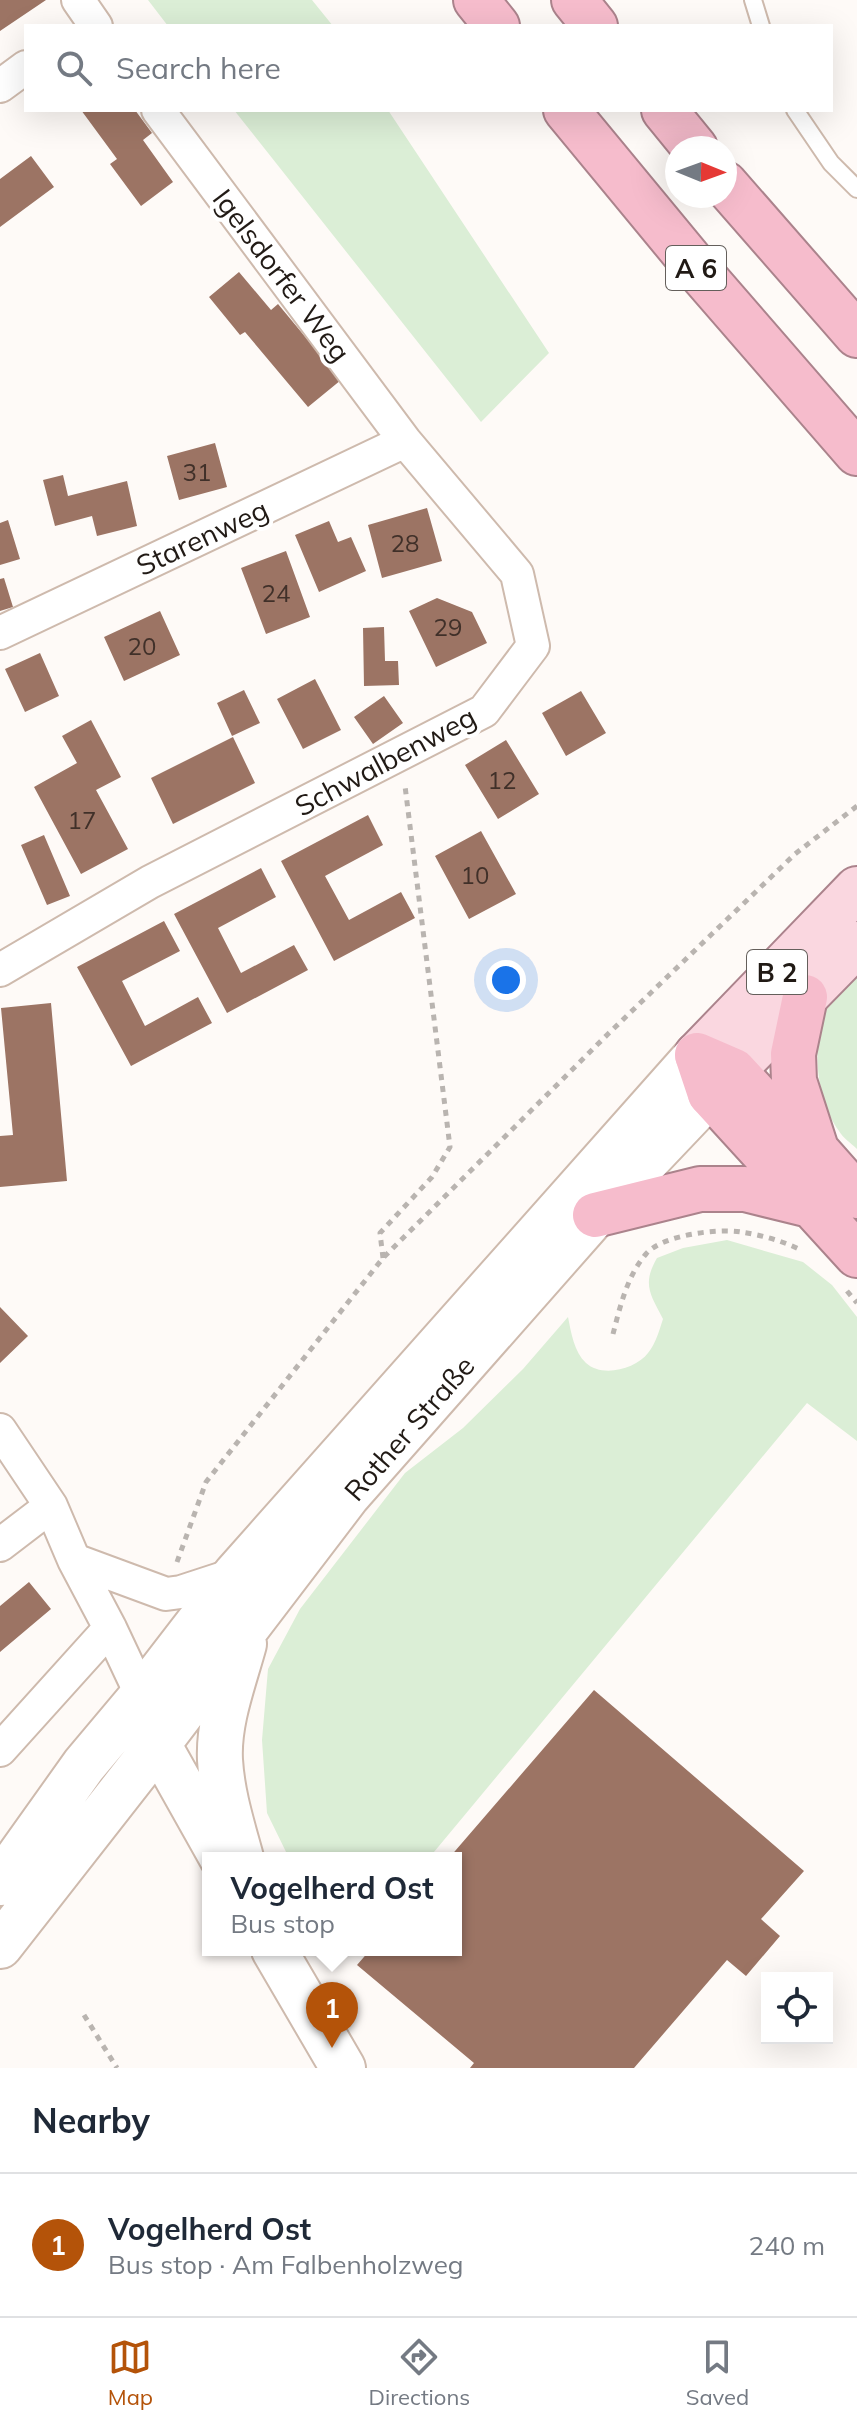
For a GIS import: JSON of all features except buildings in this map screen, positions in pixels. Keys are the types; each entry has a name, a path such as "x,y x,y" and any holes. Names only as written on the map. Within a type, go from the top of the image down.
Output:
{"highway":[{"path":"476,0 495,24"},
{"path":"574,0 593,24"},
{"name":"A 6","path":"568,112 699,271 857,453"},
{"path":"666,112 685,136"},
{"name":"A 6","path":"737,198 857,335"},
{"path":"805,997 793,1054 794,1081 817,1151"},
{"path":"714,1073 767,1107 817,1151 857,1196"},
{"path":"714,1073 814,1206 849,1269"},
{"path":"595,1215 700,1189 745,1189 814,1206"}],"main road":[{"name":"Rother Straße","path":"0,1946 348,1495 595,1215 714,1073 857,889"},
{"name":"Rother Straße","path":"0,1883 84,1765 142,1696 236,1574 714,1073 805,997 857,944"},
{"path":"239,1852 225,1803 220,1757 226,1711 250,1622"},
{"path":"142,1696 158,1744 219,1852"},
{"path":"278,1956 343,2068"}],"street":[{"path":"0,86 24,68"},
{"name":"Igelsdorfer Weg","path":"159,112 405,441"},
{"name":"Starenweg","path":"0,633 405,441"},
{"name":"Schwalbenweg","path":"0,970 150,882 484,711 533,646 517,574 405,441"},
{"path":"0,1430 51,1506 74,1560 142,1696"},
{"path":"0,1545 51,1506"},
{"path":"74,1560 166,1594 236,1574"},
{"path":"0,1750 110,1628"}],"lane":[{"path":"753,0 760,24"},
{"path":"796,112 831,163 857,189"}],"path":[{"path":"383,1258 380,1233 432,1177 450,1147 401,753"},
{"path":"166,1594 206,1482 383,1258 608,1034 795,854 857,806"},
{"path":"613,1334 626,1288 647,1252 672,1239 708,1232 739,1231 776,1240 810,1257"},
{"path":"849,1269 857,1303"},
{"path":"84,2015 117,2068"}],"green space":[{"path":"148,0 312,0 331,24 166,24"},
{"path":"236,112 389,112 549,353 481,422"},
{"path":"857,970 857,1149 843,1136 825,1104 817,1055 826,1009"},
{"path":"727,1240 803,1262 832,1285 857,1317 857,1441 807,1403 434,1852 286,1852 267,1813 262,1740 268,1669 300,1609 405,1473 463,1428 523,1369 568,1317 576,1348 593,1368 618,1370 643,1359 657,1337 663,1319 650,1289 652,1267 657,1258 683,1248"}],"place":[{"name":"Vogelherd Ost","path":"332,2048"}]}
